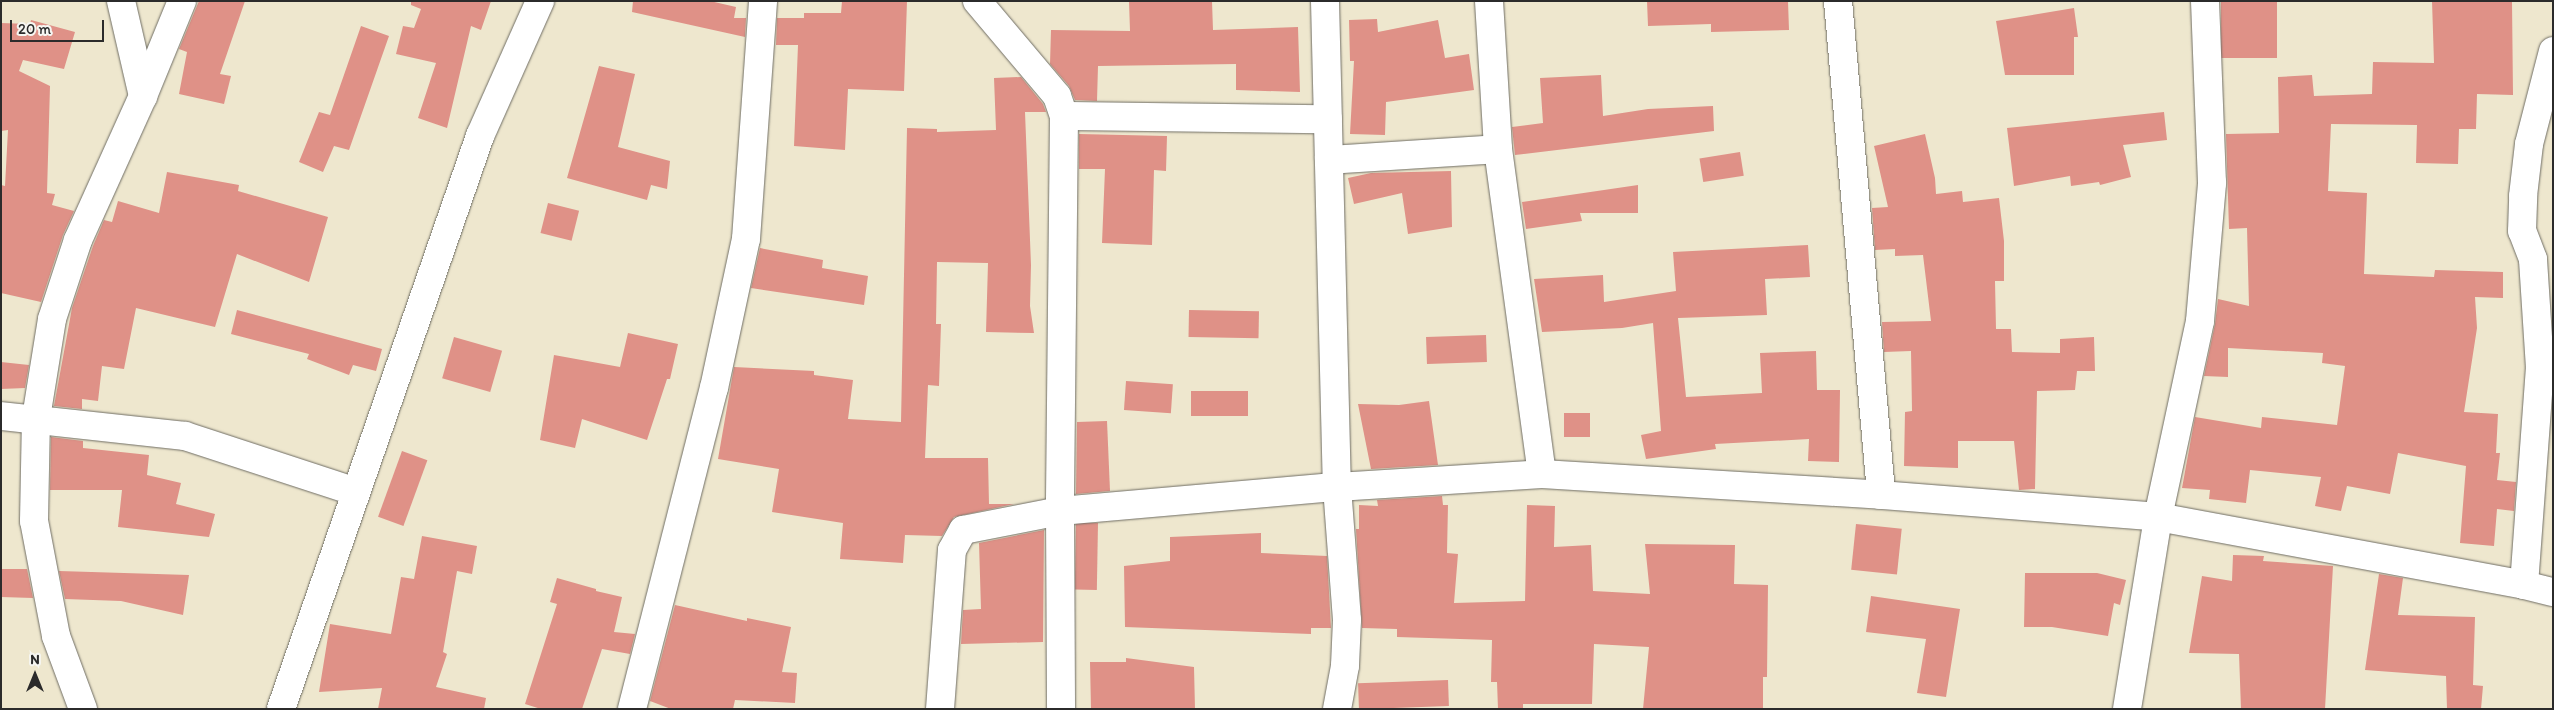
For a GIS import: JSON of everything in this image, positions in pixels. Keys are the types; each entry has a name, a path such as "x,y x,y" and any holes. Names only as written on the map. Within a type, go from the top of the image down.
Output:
{"street":[{"path":"121,1 143,96"},
{"path":"83,709 56,636 34,522 36,418 52,319 78,240 143,96 182,1"},
{"path":"281,709 480,136 540,1"},
{"path":"632,709 714,388 746,239 763,1"},
{"path":"977,1 1057,96 1064,116 1060,510 1061,709"},
{"path":"1325,1 1338,487 1347,620 1345,666 1337,709"},
{"path":"1489,1 1498,149 1542,474"},
{"path":"1838,1 1881,495"},
{"path":"2127,709 2158,517 2201,311 2212,183 2205,1"},
{"path":"2524,585 2540,368 2543,260 2522,231 2523,196 2529,144 2553,51"},
{"path":"1064,116 1328,119"},
{"path":"1329,160 1498,149"},
{"path":"1,416 36,418 185,436 356,492"},
{"path":"940,709 952,550 962,530 1060,510 1338,487 1542,474 1881,495 2158,517 2553,592"}],"building":[{"path":"199,1 245,1 220,74 231,76 224,104 179,94 187,52 179,49"},
{"path":"411,1 491,1 481,30 471,26 447,128 418,118 436,63 396,54 403,26 414,28 421,9 411,5"},
{"path":"633,1 710,1 736,7 734,18 746,18 745,37 632,12"},
{"path":"842,1 907,1 904,91 848,89 845,150 794,146 798,45 776,45 777,18 804,18 804,13 841,13"},
{"path":"1129,1 1212,1 1213,30 1298,27 1300,92 1236,90 1236,64 1098,66 1097,101 1075,100 1069,86 1050,64 1051,30 1130,31"},
{"path":"1647,1 1788,1 1789,30 1711,32 1711,24 1648,26"},
{"path":"2221,1 2277,1 2277,58 2221,58"},
{"path":"2432,1 2512,1 2513,95 2477,94 2476,129 2459,129 2458,164 2416,163 2417,125 2331,124 2328,191 2367,193 2364,274 2434,277 2435,270 2503,272 2503,298 2475,297 2477,328 2464,412 2498,414 2496,453 2500,453 2497,480 2516,482 2514,511 2497,509 2494,546 2460,543 2466,466 2398,453 2390,494 2347,486 2341,511 2315,506 2321,477 2250,470 2246,503 2209,499 2210,490 2182,488 2195,417 2261,428 2262,417 2337,425 2345,366 2322,363 2323,353 2228,348 2228,377 2204,376 2215,324 2218,299 2249,306 2247,228 2229,229 2226,134 2279,133 2278,77 2312,75 2314,96 2372,94 2373,62 2434,63"},
{"path":"2074,8 2078,37 2074,37 2074,75 2005,75 1996,21"},
{"path":"1377,19 1378,32 1438,20 1445,58 1469,54 1474,90 1386,102 1385,135 1350,134 1354,61 1350,61 1349,20"},
{"path":"31,20 75,32 64,69 23,60 19,71 50,86 47,193 55,194 52,205 74,211 63,235 41,302 1,293 1,185 5,186 8,130 1,131 1,23 30,24"},
{"path":"361,26 389,36 349,150 334,146 323,172 299,162 319,112 330,115"},
{"path":"599,66 635,74 618,147 670,161 667,189 651,185 647,200 567,178"},
{"path":"1601,75 1603,116 1648,109 1713,106 1714,131 1515,155 1512,127 1543,123 1540,78"},
{"path":"1021,77 1043,104 1046,112 1025,112 1031,265 1030,306 1034,333 986,332 988,263 937,262 936,324 941,324 939,386 928,385 925,458 988,458 989,504 1014,504 954,517 942,536 905,535 903,563 840,559 843,523 772,512 779,469 718,459 734,367 814,371 814,375 853,380 848,419 901,422 907,128 937,129 937,132 996,130 994,78"},
{"path":"2164,112 2167,140 2123,145 2131,177 2100,185 2099,182 2071,186 2070,176 2014,186 2007,128"},
{"path":"1079,134 1167,136 1166,171 1154,170 1152,245 1102,243 1105,169 1079,169"},
{"path":"1925,134 1935,178 1936,194 1962,191 1963,202 1999,198 2004,241 2004,281 1995,281 1996,329 2011,329 2012,352 2060,353 2060,339 2094,337 2095,371 2077,371 2075,390 2037,391 2035,489 2019,490 2014,441 1958,441 1958,468 1904,466 1905,412 1912,411 1911,351 1884,352 1882,322 1931,321 1923,255 1895,256 1895,249 1875,250 1872,208 1888,207 1874,146"},
{"path":"1740,152 1744,176 1703,182 1700,158"},
{"path":"1451,171 1452,227 1408,234 1402,193 1354,204 1348,178 1371,173"},
{"path":"167,172 239,185 238,191 328,217 309,282 237,254 215,327 136,308 124,369 102,366 98,401 82,399 82,409 54,406 72,308 104,220 112,222 118,201 159,213"},
{"path":"1638,185 1638,213 1580,213 1582,221 1526,229 1522,202"},
{"path":"548,203 579,211 572,241 541,233"},
{"path":"1808,245 1810,277 1765,279 1767,315 1678,318 1686,397 1762,393 1760,353 1816,351 1817,390 1840,390 1839,462 1808,461 1809,439 1715,444 1716,449 1646,459 1641,435 1661,431 1653,323 1622,328 1542,332 1534,279 1603,275 1604,302 1676,291 1673,252"},
{"path":"760,248 823,260 822,268 868,276 864,305 751,288"},
{"path":"237,310 382,349 376,371 353,365 349,375 307,359 309,354 231,334"},
{"path":"1189,310 1259,311 1259,338 1189,337"},
{"path":"628,333 678,344 670,379 667,379 647,440 582,419 575,448 540,440 554,355 620,367"},
{"path":"1486,335 1487,362 1427,364 1426,337"},
{"path":"454,337 502,351 490,392 442,378"},
{"path":"1,362 29,365 25,388 1,389"},
{"path":"1126,381 1173,384 1171,413 1124,410"},
{"path":"1191,391 1248,391 1248,416 1191,416"},
{"path":"1429,401 1438,465 1371,469 1358,404 1399,405"},
{"path":"1564,413 1590,413 1590,437 1564,437"},
{"path":"1107,421 1110,491 1076,494 1077,422"},
{"path":"51,437 83,441 83,448 149,455 147,475 181,483 176,504 215,514 209,537 118,527 122,490 50,490"},
{"path":"402,451 427,460 403,526 378,517"},
{"path":"1442,496 1443,505 1448,505 1447,553 1458,554 1454,603 1525,601 1527,505 1555,506 1554,547 1591,545 1593,591 1650,594 1645,544 1735,545 1734,584 1768,585 1767,677 1763,677 1763,709 1643,709 1649,647 1594,644 1592,704 1523,704 1523,709 1498,709 1497,682 1491,682 1492,640 1397,637 1397,629 1362,628 1356,529 1359,529 1359,505 1378,506 1377,500"},
{"path":"1076,523 1098,523 1097,590 1075,590"},
{"path":"1856,524 1902,529 1897,575 1851,570"},
{"path":"1044,530 1043,642 961,644 963,610 981,609 979,543"},
{"path":"1261,533 1261,553 1327,556 1331,628 1311,628 1311,634 1125,627 1124,566 1170,561 1170,537"},
{"path":"422,536 477,546 472,574 457,571 443,652 447,654 436,687 486,698 484,709 378,709 382,688 319,692 330,624 391,634 401,577 414,579"},
{"path":"2233,555 2264,556 2263,561 2333,566 2325,709 2241,709 2239,654 2189,653 2202,576 2232,581"},
{"path":"1,569 27,569 33,598 1,597"},
{"path":"59,571 189,575 183,615 121,601 65,599"},
{"path":"2025,573 2097,573 2126,580 2120,605 2114,603 2108,636 2052,627 2024,627"},
{"path":"2379,574 2403,578 2398,615 2475,617 2473,685 2483,686 2481,709 2447,709 2446,676 2365,670"},
{"path":"557,578 596,589 596,591 622,597 614,632 635,634 630,654 602,649 582,709 541,709 525,704 557,604 550,602"},
{"path":"1871,596 1960,609 1946,697 1917,693 1926,639 1866,632"},
{"path":"675,605 747,621 747,618 791,627 782,672 797,673 795,703 735,700 733,709 671,709 650,701"},
{"path":"1126,658 1194,667 1195,709 1091,709 1090,662 1126,662"},
{"path":"1448,680 1449,706 1359,709 1358,683"}]}
